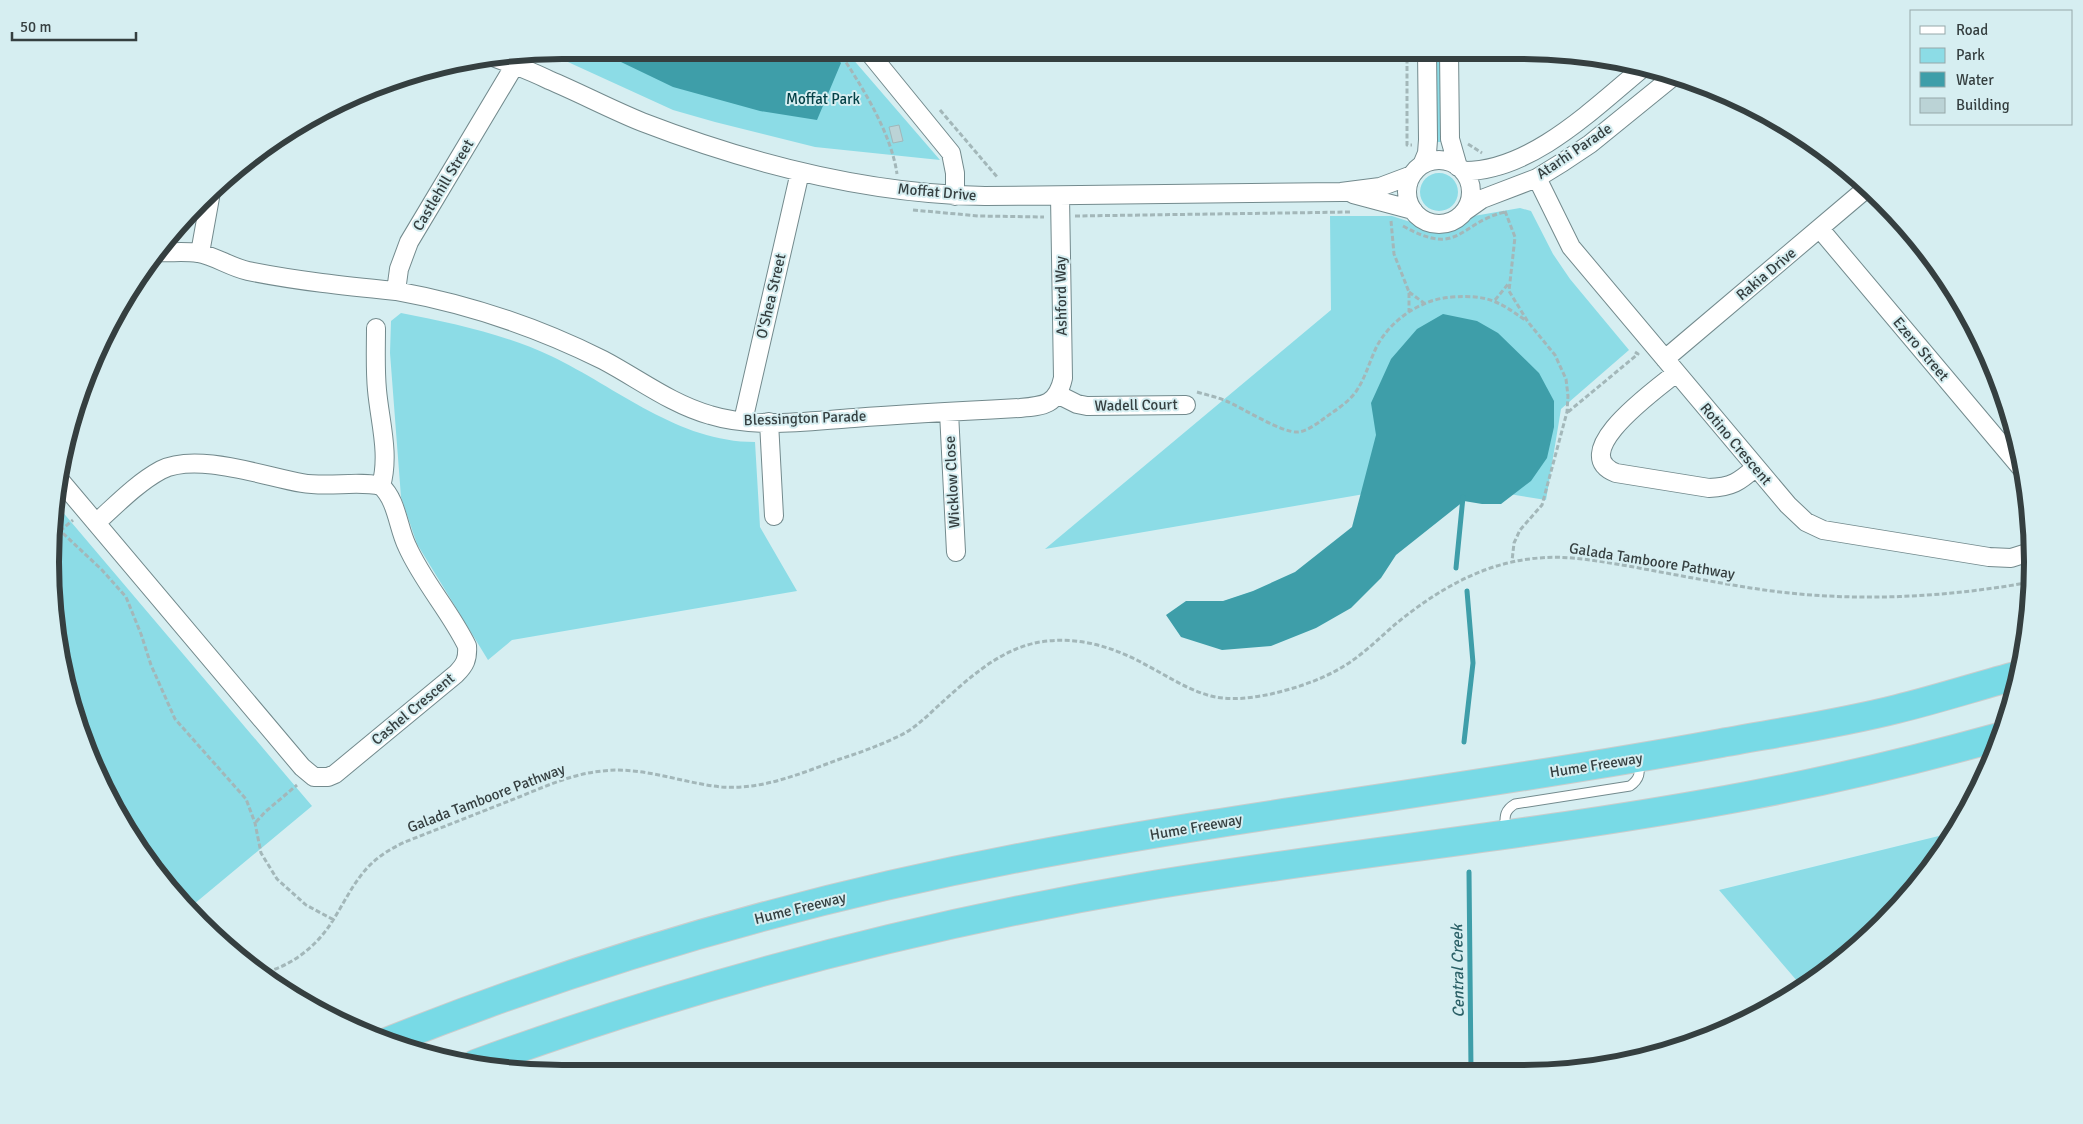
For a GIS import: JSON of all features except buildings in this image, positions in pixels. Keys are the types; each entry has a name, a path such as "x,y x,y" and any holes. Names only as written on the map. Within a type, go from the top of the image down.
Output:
{"highway":[{"name":"Hume Freeway","path":"397,1038 560,978 655,948 769,915 903,882 1034,855 1271,814 1639,758 1894,710 2011,677"},
{"path":"487,1060 558,1034 700,989 840,950 976,919 1143,887 1744,797 1854,775 1992,739"}],"street":[{"path":"873,59 951,153 955,174 955,196"},
{"path":"1426,59 1427,145 1407,193 1413,210 1420,218 1438,224 1448,223 1465,211 1470,202 1471,191 1469,180 1460,169 1451,145 1449,59"},
{"name":"Castlehill Street","path":"396,291 399,269 409,242 515,61"},
{"name":"Moffat Drive","path":"519,61 550,80 650,125 749,158 800,172 906,191 955,196 1341,192 1380,187 1417,170"},
{"name":"Atarhi Parade","path":"1460,169 1480,171 1521,157 1563,132 1637,72"},
{"name":"Atarhi Parade","path":"1465,211 1482,199 1537,178 1590,144 1668,81"},
{"path":"1417,170 1431,161 1441,160 1460,169"},
{"name":"O'Shea Street","path":"743,421 800,172"},
{"name":"Rotino Crescent","path":"1537,178 1571,247 1756,468 1796,514 1806,522 1823,530 1989,557 2011,558 2024,554"},
{"name":"Moffat Drive","path":"1341,192 1413,210"},
{"name":"Rakia Drive","path":"1665,359 1862,192"},
{"name":"Ashford Way","path":"1058,394 1063,378 1060,196"},
{"path":"200,253 209,203"},
{"name":"Ezero Street","path":"1820,229 2014,459"},
{"path":"166,252 200,253 228,265 247,270 315,282 396,291"},
{"name":"Blessington Parade","path":"396,291 425,296 529,326 610,364 667,398 690,409 723,419 769,422 1039,406 1046,404 1058,394"},
{"path":"96,523 150,477 175,464 203,463 324,486 366,483 381,486 385,472 385,452 377,391 376,328"},
{"path":"1676,373 1612,429 1601,446 1600,460 1603,465 1616,473 1709,488 1730,486 1756,468"},
{"name":"Wadell Court","path":"1058,394 1077,404 1087,406 1191,398"},
{"name":"Wicklow Close","path":"949,412 956,552"},
{"path":"769,422 774,516"},
{"name":"Cashel Crescent","path":"65,486 302,767 314,777 328,777 335,774 456,674 466,662 468,655 467,646 462,636 412,559 404,541 391,499 381,486"}],"lane":[{"path":"1506,834 1504,814 1508,808 1515,804 1630,786 1640,776 1639,758"}],"path":[{"path":"1406,59 1407,145 1427,145"},
{"path":"934,103 998,178"},
{"path":"1451,145 1470,144 1486,157 1490,169"},
{"path":"1498,193 1514,237 1515,248 1509,291 1528,322 1555,355 1561,366 1568,396 1567,412 1542,504 1520,530 1514,543 1512,561"},
{"path":"1390,203 1394,254 1409,292 1409,312"},
{"path":"1495,300 1504,292 1509,283"},
{"path":"1409,292 1424,303"},
{"path":"1191,398 1225,400 1286,430 1300,432 1308,429 1337,409 1354,394 1382,338 1392,326 1424,303 1443,298 1462,297 1495,300 1528,322"},
{"path":"1567,412 1638,354 1635,351 1649,340"},
{"path":"79,516 60,531 102,570 126,597 151,664 175,719 246,799 255,823 260,853 277,879 306,905 334,920"},
{"name":"Galada Tamboore Pathway","path":"269,971 284,966 316,943 334,920 360,876 389,850 575,776 624,769 656,773 712,785 735,787 752,786 784,779 897,737 920,723 963,683 998,657 1020,647 1063,640 1103,646 1147,665 1183,686 1210,696 1236,699 1277,693 1334,672 1361,654 1399,622 1444,590 1472,574 1512,561 1543,558 1580,558 1766,590 1844,597 1932,595 2023,583"},
{"path":"255,823 264,812 303,780"}],"green space":[{"name":"Moffat Park","path":"561,59 853,59 940,160 815,147 673,110"},
{"path":"1431,59 1445,59 1442,142 1436,142"},
{"path":"1439,173 1452,179 1458,192 1452,205 1439,211 1426,205 1420,192 1426,179"},
{"path":"1520,208 1531,211 1553,254 1570,279 1629,350 1561,409 1546,500 1434,482 1045,549 1331,310 1330,216 1392,216 1438,231 1468,217"},
{"path":"401,313 458,325 515,341 551,356 674,423 700,433 727,440 755,442 760,527 797,591 512,640 488,660 417,544 401,497 390,353 391,321"},
{"path":"62,511 312,806 194,904 184,894 144,842 126,814 97,755 85,724 68,660 63,628 59,562"},
{"path":"1944,835 1920,868 1877,918 1853,940 1798,982 1719,890"}],"water":[{"path":"615,59 837,59 841,63 817,120 760,111 673,87"},
{"path":"1443,314 1477,321 1498,333 1539,373 1554,401 1554,427 1547,458 1531,481 1501,504 1482,504 1464,501 1396,555 1381,578 1351,608 1316,628 1271,646 1222,650 1181,637 1166,615 1186,601 1223,601 1253,591 1295,572 1352,527 1376,435 1371,403 1391,359 1417,329"}],"waterway":[{"name":"Central Creek","path":"1456,568 1463,497"},
{"name":"Central Creek","path":"1464,742 1473,663 1467,591"},
{"name":"Central Creek","path":"1469,872 1471,1065"}]}
